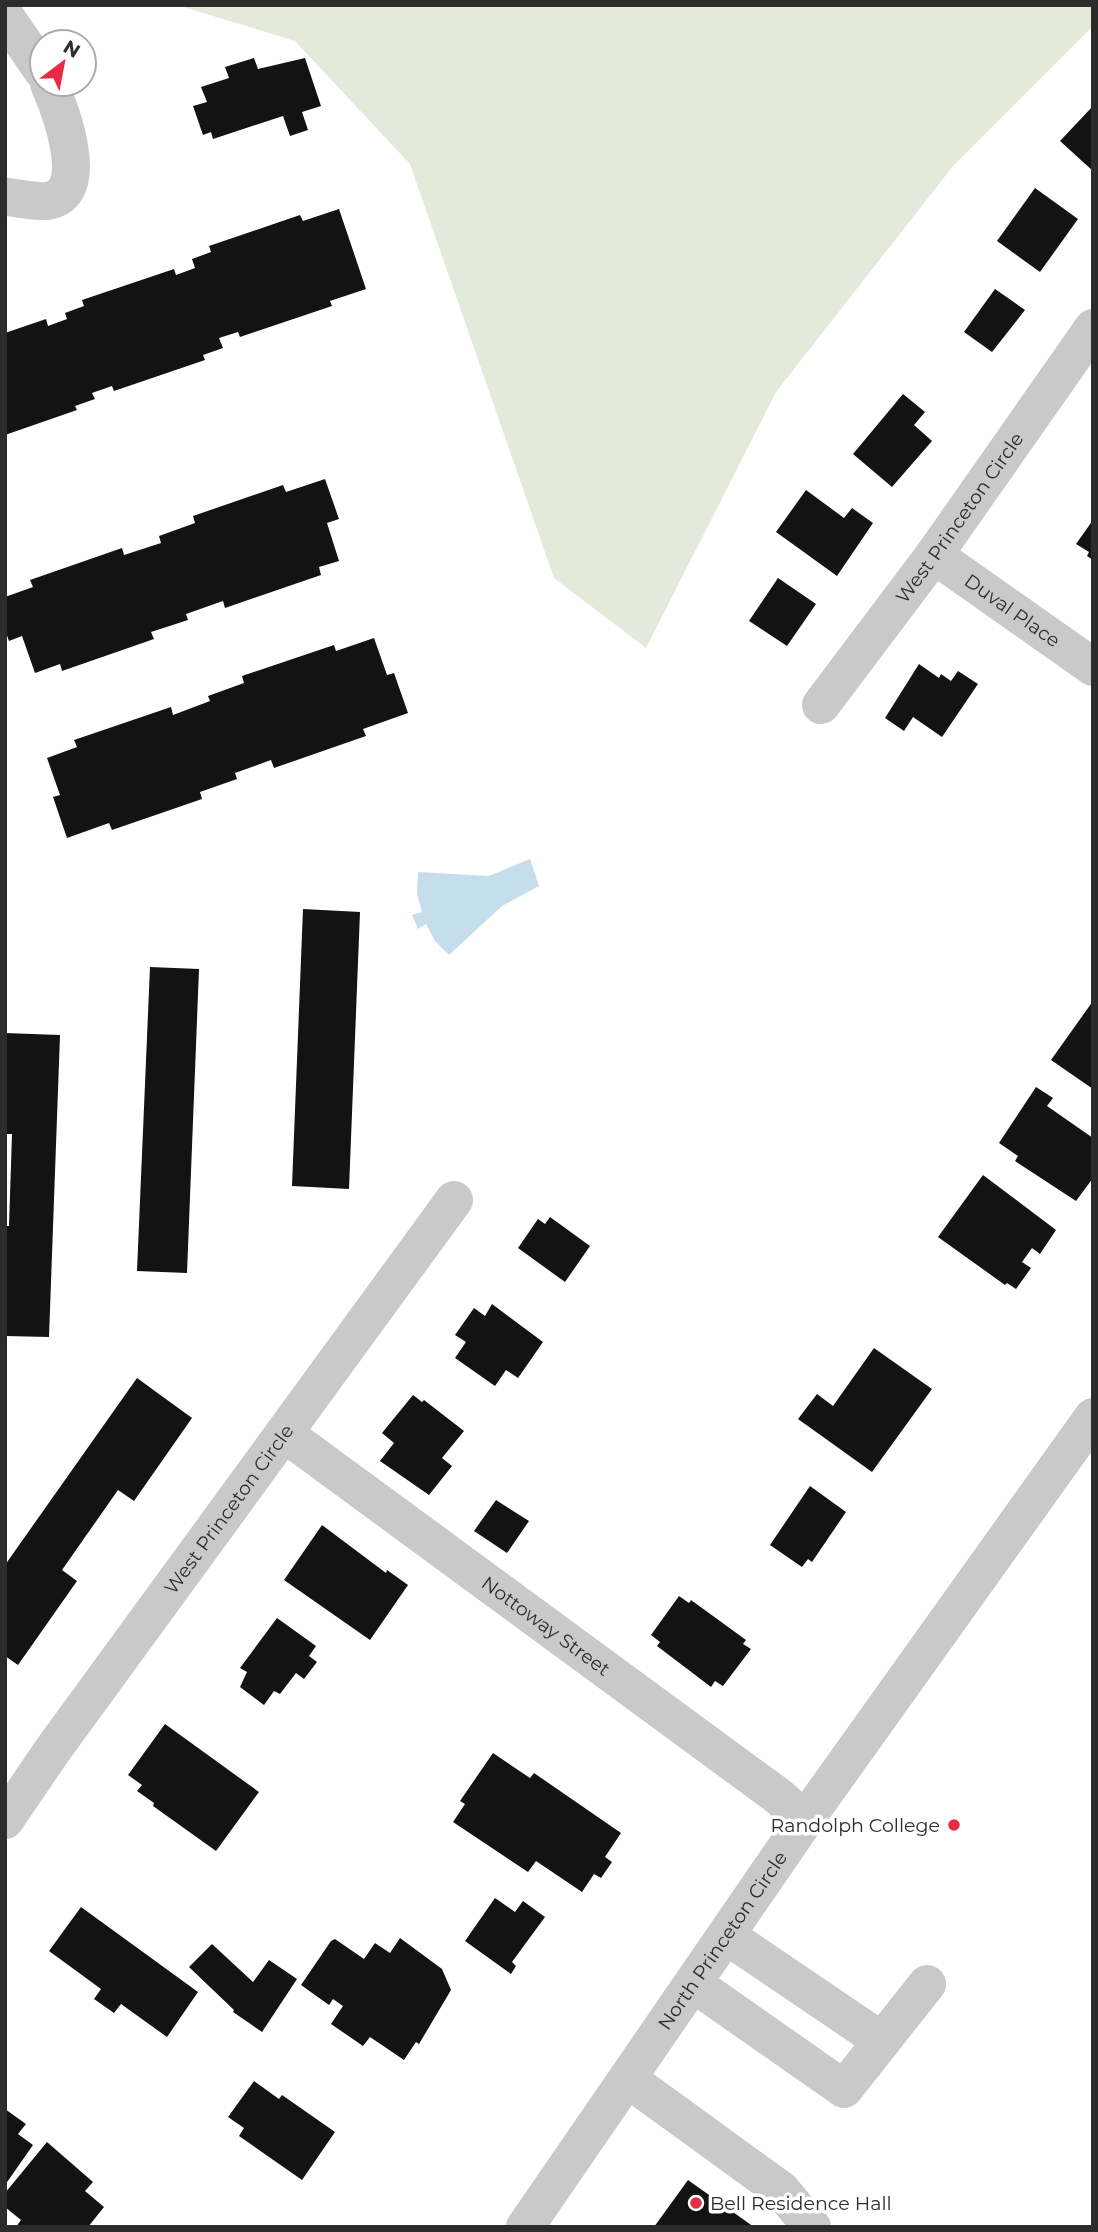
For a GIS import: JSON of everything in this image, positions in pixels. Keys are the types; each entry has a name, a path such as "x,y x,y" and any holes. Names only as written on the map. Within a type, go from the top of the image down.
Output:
{"street":[{"path":"5,16 28,50"},
{"path":"7,197 47,201 66,191 72,177 68,141 54,98"},
{"name":"West Princeton Circle","path":"821,705 934,555 1093,328"},
{"name":"Duval Place","path":"934,555 1093,667"},
{"name":"West Princeton Circle","path":"5,1820 52,1751 454,1200"},
{"name":"North Princeton Circle","path":"525,2227 805,1820 1093,1417"},
{"name":"Nottoway Street","path":"285,1434 778,1796 805,1820"},
{"path":"727,1936 882,2041"},
{"path":"694,1984 844,2090 927,1984"},
{"path":"628,2079 781,2190 812,2227"}],"green space":[{"path":"177,5 1093,5 1093,26 953,166 776,392 646,648 554,578 410,164 295,41"}],"water":[{"path":"530,859 539,886 502,906 449,955 435,941 426,924 418,929 412,915 422,912 417,894 418,872 489,876"}],"building":[{"path":"254,58 258,69 305,58 321,106 302,112 308,130 290,136 283,116 213,139 211,132 203,135 193,106 207,102 201,87 229,78 225,67"},
{"path":"1093,106 1093,171 1060,141"},
{"path":"1035,188 1078,219 1040,272 997,241"},
{"path":"339,209 366,289 330,301 332,306 240,337 238,332 219,338 223,348 203,355 205,360 114,391 112,386 92,393 95,399 75,406 77,410 5,435 5,333 46,319 48,326 67,319 65,313 84,306 82,300 174,269 176,275 195,268 192,259 211,252 209,246 300,215 303,221"},
{"path":"995,289 1025,310 992,352 964,332"},
{"path":"903,394 925,412 914,425 932,441 892,487 853,454"},
{"path":"325,479 339,519 327,523 339,561 319,567 321,575 225,608 223,601 186,614 188,620 151,632 154,639 62,671 60,664 35,673 22,636 9,641 5,630 5,597 33,587 30,580 122,548 124,555 161,543 159,536 195,523 193,516 283,485 286,492"},
{"path":"806,490 844,518 852,508 873,523 837,576 776,532"},
{"path":"1093,520 1093,560 1087,556 1089,552 1076,544"},
{"path":"778,578 816,604 787,646 749,621"},
{"path":"374,638 387,675 394,673 408,713 363,729 366,736 274,768 271,760 235,773 237,779 200,792 202,799 112,830 109,823 67,838 53,797 60,795 47,758 77,747 74,740 171,707 173,715 210,701 208,696 244,683 242,676 334,645 336,651"},
{"path":"919,664 939,678 941,674 951,681 958,671 978,684 942,737 913,717 904,731 885,718"},
{"path":"303,909 360,912 349,1189 292,1186"},
{"path":"150,967 199,969 187,1273 137,1271"},
{"path":"1093,1001 1093,1089 1051,1060"},
{"path":"5,1033 60,1035 49,1337 5,1336 5,1226 9,1226 12,1134 5,1134"},
{"path":"1036,1087 1053,1098 1047,1106 1093,1138 1093,1178 1076,1201 1015,1161 1018,1156 999,1143"},
{"path":"983,1175 1056,1230 1040,1254 1032,1248 1022,1262 1031,1268 1016,1289 1007,1283 1005,1285 938,1237"},
{"path":"550,1217 590,1246 565,1282 518,1248 538,1219 545,1224"},
{"path":"492,1304 543,1342 518,1378 506,1370 495,1386 455,1358 466,1342 455,1335 474,1308 485,1316"},
{"path":"874,1348 932,1389 872,1472 798,1419 817,1394 833,1406"},
{"path":"137,1378 192,1418 134,1501 118,1490 62,1570 77,1581 18,1665 5,1656 5,1565"},
{"path":"413,1395 422,1402 424,1400 464,1431 442,1458 452,1466 429,1495 380,1461 394,1443 382,1433"},
{"path":"810,1486 846,1512 812,1562 808,1559 802,1567 770,1545"},
{"path":"496,1500 529,1521 507,1553 474,1531"},
{"path":"322,1525 386,1573 387,1570 408,1585 370,1640 284,1580"},
{"path":"679,1596 689,1603 691,1600 746,1640 743,1644 751,1649 723,1686 715,1681 711,1687 657,1646 660,1642 651,1635"},
{"path":"277,1618 316,1646 309,1656 317,1662 304,1679 296,1673 280,1694 274,1691 264,1705 240,1687 247,1672 240,1668"},
{"path":"165,1724 259,1792 216,1851 153,1806 154,1803 137,1791 142,1785 128,1775"},
{"path":"493,1753 530,1778 534,1773 621,1833 605,1857 612,1862 601,1878 594,1874 582,1892 536,1861 528,1872 453,1822 465,1804 460,1801"},
{"path":"495,1898 515,1912 523,1901 545,1917 512,1962 516,1966 511,1974 465,1941"},
{"path":"81,1907 198,1992 167,2037 121,2004 114,2013 94,1999 101,1989 49,1951"},
{"path":"400,1938 442,1969 451,1990 419,2044 416,2042 404,2060 370,2037 363,2046 331,2024 343,2006 333,1999 329,2005 301,1985 335,1939 364,1959 375,1943 390,1953"},
{"path":"212,1944 253,1982 269,1960 297,1979 262,2032 233,2012 234,2010 189,1967"},
{"path":"254,2081 279,2099 282,2095 335,2132 302,2180 239,2136 244,2128 228,2117"},
{"path":"5,2109 26,2124 18,2134 33,2145 5,2185"},
{"path":"47,2142 93,2182 85,2191 104,2207 88,2227 16,2227 21,2220 5,2207 5,2193"},
{"name":"Bell Residence Hall","path":"688,2180 754,2227 654,2227"}],"place":[{"name":"Randolph College","path":"954,1825"},
{"name":"Bell Residence Hall","path":"696,2203"}]}
